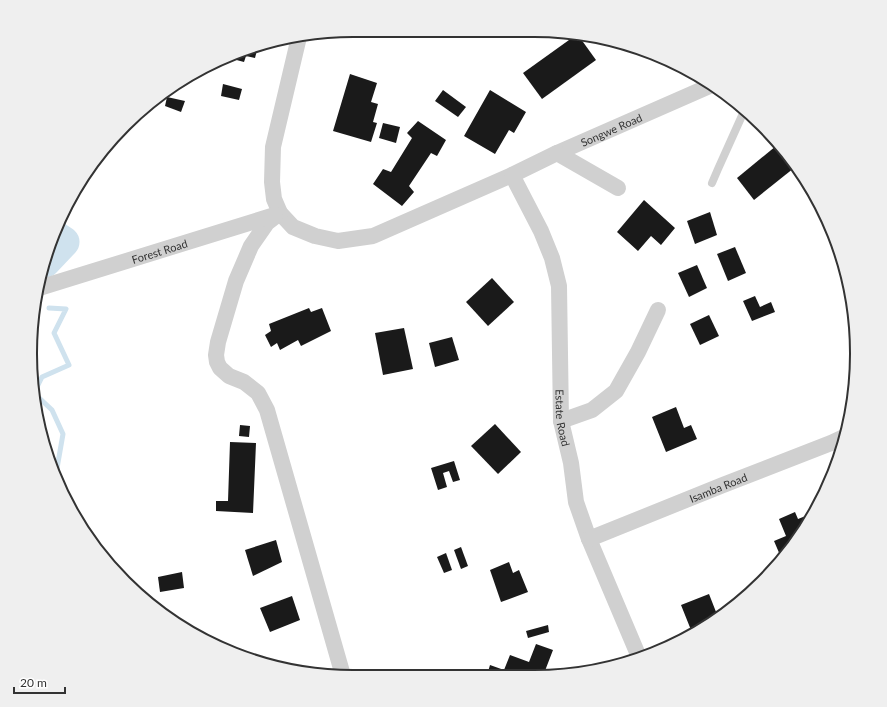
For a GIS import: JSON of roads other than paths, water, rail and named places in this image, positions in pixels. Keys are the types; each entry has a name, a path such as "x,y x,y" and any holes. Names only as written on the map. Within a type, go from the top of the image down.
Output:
{"street":[{"path":"298,42 273,147 272,182 274,199 280,213 267,223 251,246 236,281 218,342 216,355 220,368 229,376 244,382 258,393 267,410 341,669"},
{"name":"Songwe Road","path":"280,213 293,227 315,236 338,241 373,236 706,88"},
{"path":"557,154 618,188"},
{"name":"Estate Road","path":"512,175 541,231 552,258 559,286 562,421 571,463 576,502 589,539 637,652"},
{"name":"Forest Road","path":"44,286 280,213"},
{"path":"562,421 592,410 616,391 638,352 658,310"},
{"name":"Isamba Road","path":"589,539 838,440"}],"lane":[{"path":"712,184 742,116"}],"waterway":[{"path":"54,253 64,242 59,238"},
{"path":"39,383 42,377 69,365 54,333 66,309 49,308"},
{"path":"41,399 52,410 63,434 58,465"}]}
